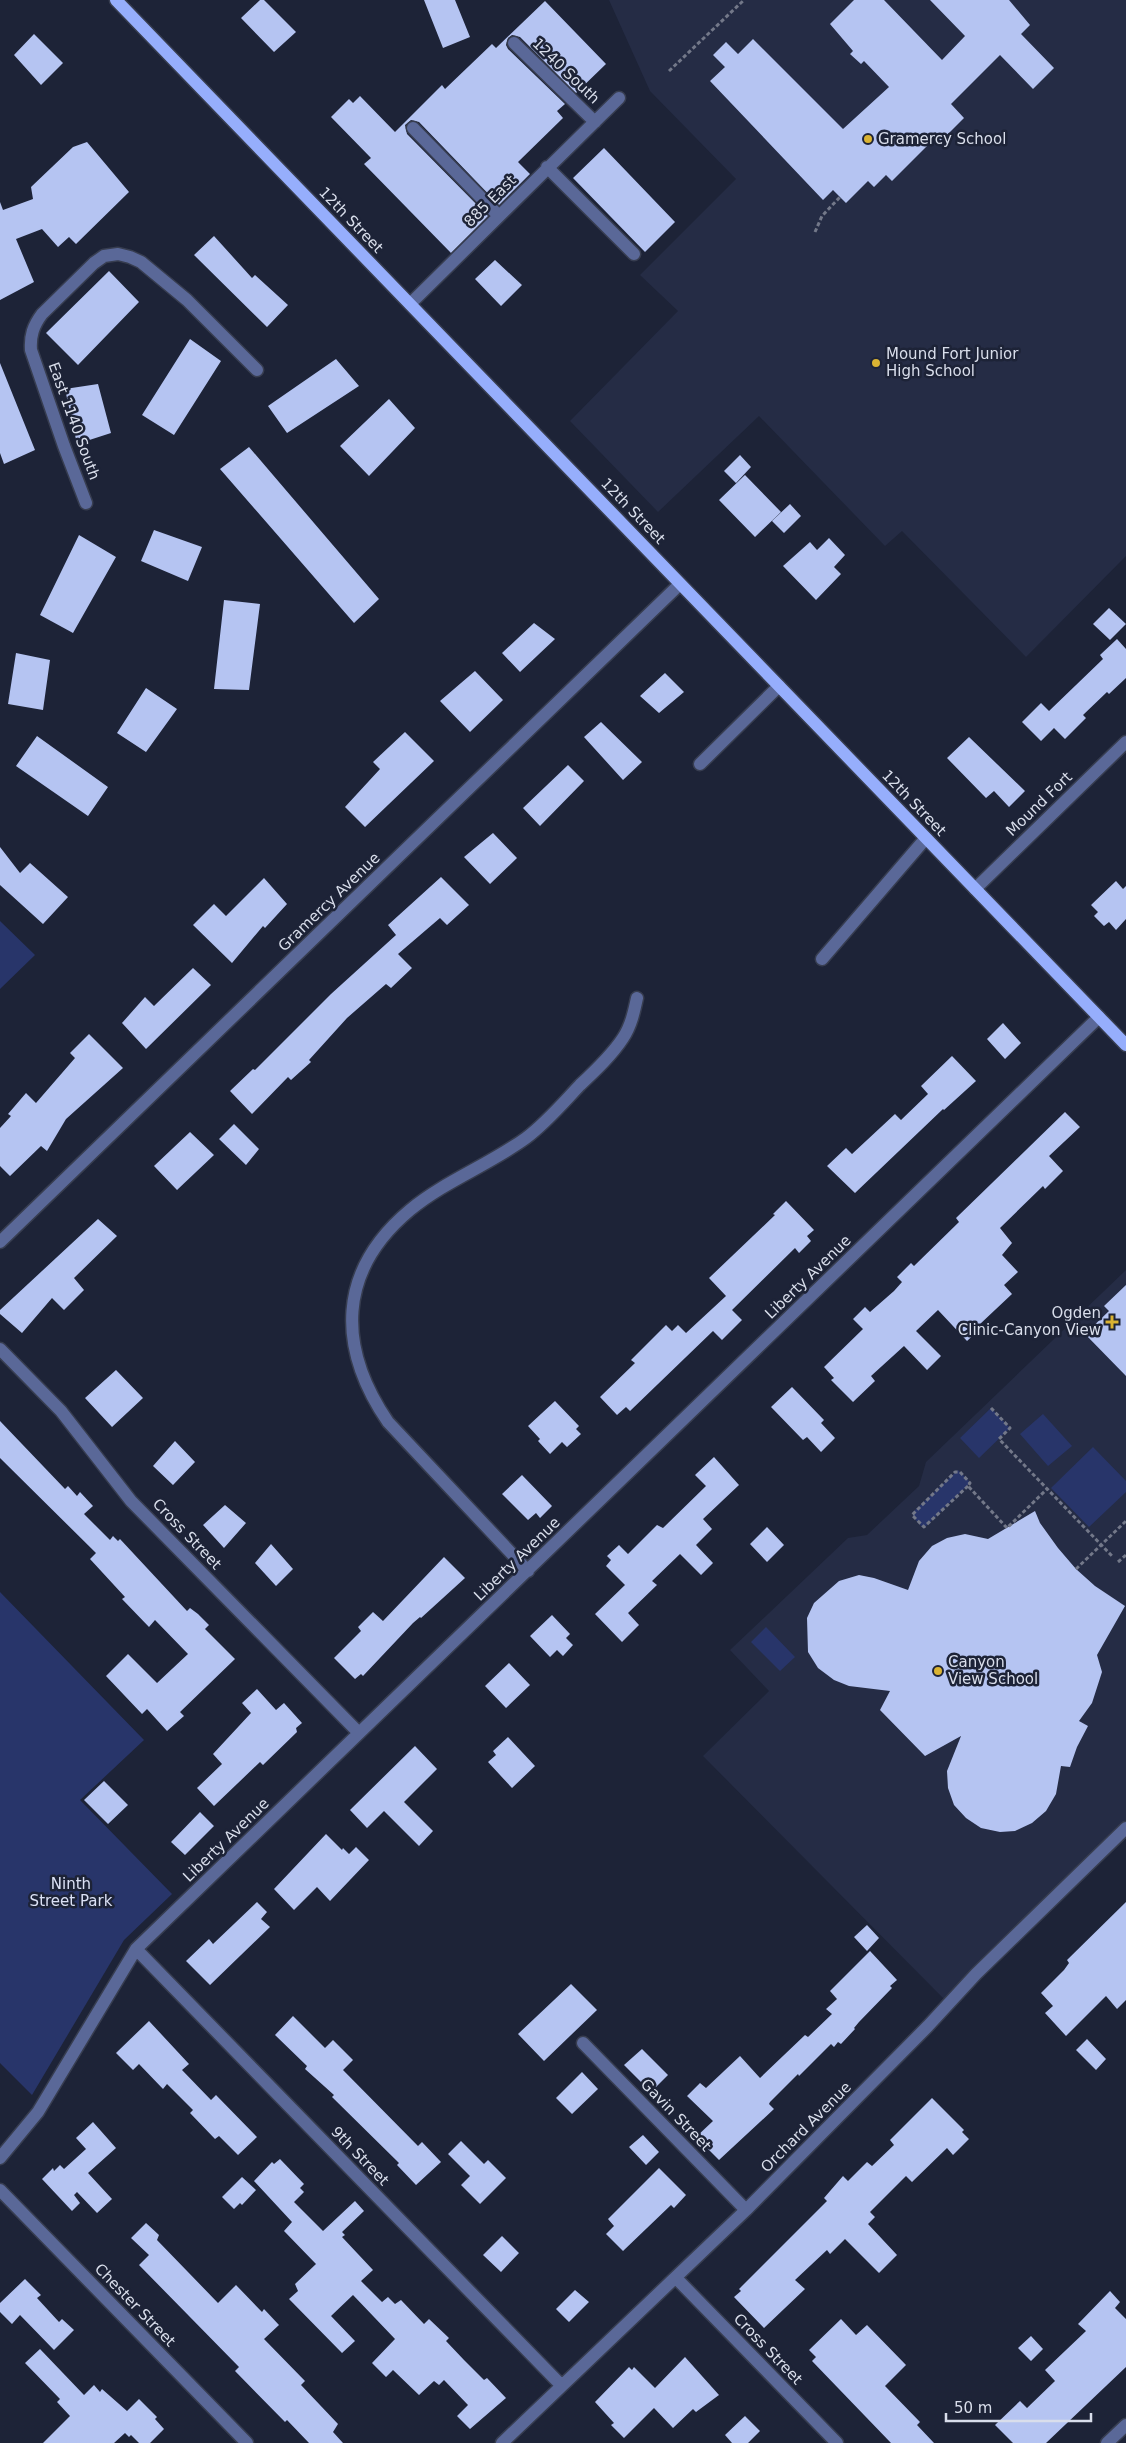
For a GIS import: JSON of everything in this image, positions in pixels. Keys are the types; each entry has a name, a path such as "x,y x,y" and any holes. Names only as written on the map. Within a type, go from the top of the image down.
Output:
{"main road":[{"name":"12th Street","path":"116,0 1126,1045"}],"street":[{"name":"1240 South","path":"514,43 595,122"},
{"name":"885 East","path":"410,304 619,98"},
{"path":"413,128 499,216"},
{"path":"547,168 634,254"},
{"name":"East 1140 South","path":"86,503 31,350 32,332 35,323 94,263 104,256 118,254 141,262 187,300 256,370"},
{"name":"Gramercy Avenue","path":"0,1242 680,584"},
{"path":"700,764 779,686"},
{"name":"Mound Fort","path":"975,889 1126,742"},
{"path":"822,960 926,838"},
{"path":"528,1571 388,1422 372,1398 359,1365 351,1335 354,1288 366,1264 385,1234 410,1210 526,1138 596,1069 623,1038 632,1018 637,998"},
{"name":"Liberty Avenue","path":"0,2158 38,2112 136,1949 1099,1017"},
{"name":"Cross Street","path":"0,1349 61,1411 132,1501 360,1733"},
{"name":"Orchard Avenue","path":"502,2443 746,2210 928,2026 976,1974 1126,1828"},
{"name":"9th Street","path":"136,1949 561,2385"},
{"name":"Gavin Street","path":"583,2043 746,2210"},
{"name":"Chester Street","path":"0,2190 247,2443"},
{"name":"Cross Street","path":"676,2278 837,2443"},
{"path":"1107,2443 1126,2424"}],"path":[{"path":"669,71 744,0"},
{"path":"815,232 822,216 840,197"},
{"path":"992,1408 1010,1428 999,1439 1112,1556"},
{"path":"968,1486 924,1527 912,1515 955,1472 960,1472 970,1483 968,1486 1007,1528 1048,1488"},
{"path":"1076,1569 1126,1521"},
{"path":"1118,1562 1126,1555"}],"shaded area":[{"name":"Mound Fort Junior High School","path":"609,0 1126,0 1126,556 1026,657 902,531 885,546 759,416 658,512 570,421 678,311 640,275 736,179 650,91"},
{"name":"Canyon View School","path":"1126,1270 1126,1820 944,1999 703,1756 769,1691 730,1650 848,1538 867,1535 919,1486 926,1462"}],"green space":[{"path":"0,921 35,955 0,989"},
{"path":"991,1408 1010,1428 979,1458 960,1438"},
{"path":"1043,1414 1072,1446 1048,1466 1020,1434"},
{"path":"1093,1447 1126,1481 1126,1492 1089,1527 1051,1488"},
{"path":"958,1470 969,1481 968,1485 926,1526 922,1527 913,1517 913,1512"},
{"name":"Ninth Street Park","path":"0,1592 144,1740 80,1800 172,1894 124,1940 32,2095 0,2063"},
{"path":"766,1627 795,1657 780,1671 751,1642"}],"building":[{"path":"260,0 264,0 296,32 274,52 241,18"},
{"path":"424,0 455,0 470,37 443,48"},
{"path":"854,0 884,0 942,60 965,36 930,0 1009,0 1030,25 1021,34 1054,68 1033,89 1000,55 951,104 964,118 941,141 936,137 892,181 886,175 874,187 868,181 846,203 833,190 823,200 710,81 725,67 713,55 726,42 738,54 753,39 843,129 889,87 864,61 861,64 850,54 853,51 830,24"},
{"path":"545,1 606,64 576,93 520,37 512,35 508,38 506,45 508,49 565,104 557,111 563,118 518,162 530,174 499,205 419,122 411,120 405,125 407,134 488,216 451,253 364,164 371,158 331,117 349,99 353,103 360,96 395,132 442,85 445,89 492,44 496,48"},
{"path":"34,34 63,63 41,85 14,55"},
{"path":"87,142 129,192 76,244 69,237 58,247 42,229 16,239 34,282 0,300 0,202 3,210 33,199 31,187 73,147"},
{"path":"604,148 675,222 645,252 573,178"},
{"path":"214,236 252,278 255,275 288,305 267,327 194,255"},
{"path":"495,260 522,285 501,306 475,279"},
{"path":"109,271 139,302 78,365 46,333"},
{"path":"190,339 221,361 174,435 142,415"},
{"path":"336,359 359,386 287,433 268,406"},
{"path":"0,363 35,450 4,464 0,453"},
{"path":"98,384 111,433 77,444 65,389"},
{"path":"389,399 415,428 369,476 340,446"},
{"path":"249,447 379,599 354,623 220,469"},
{"path":"740,455 751,467 736,483 724,471"},
{"path":"745,475 781,512 755,537 719,500"},
{"path":"790,504 801,516 784,533 772,521"},
{"path":"154,530 202,547 188,581 141,561"},
{"path":"79,535 116,557 73,633 40,615"},
{"path":"829,538 845,555 834,567 841,574 816,600 783,566 810,542 817,550"},
{"path":"224,600 260,604 249,690 214,689"},
{"path":"1109,608 1126,624 1110,640 1093,624"},
{"path":"534,623 555,639 520,672 502,653"},
{"path":"1117,639 1126,649 1126,678 1109,694 1107,692 1083,715 1086,718 1065,739 1054,728 1041,741 1022,722 1041,703 1049,711 1103,659 1100,655"},
{"path":"16,653 50,660 43,710 8,704"},
{"path":"475,671 503,700 470,732 440,701"},
{"path":"665,673 684,692 659,713 640,696"},
{"path":"146,688 177,709 146,752 117,733"},
{"path":"601,722 642,762 623,780 584,737"},
{"path":"405,732 434,761 365,827 345,807 380,769 373,762"},
{"path":"37,736 108,787 88,816 16,766"},
{"path":"969,737 1025,791 1009,807 994,791 986,798 947,758"},
{"path":"568,765 584,781 540,826 523,808"},
{"path":"493,833 517,858 490,884 464,857"},
{"path":"0,847 20,873 30,863 68,897 43,924 0,885"},
{"path":"441,877 469,905 447,925 440,918 398,954 412,968 391,988 386,984 347,1018 309,1060 311,1062 291,1080 288,1077 252,1114 230,1091 253,1069 255,1070 331,994 396,935 388,925"},
{"path":"264,878 287,904 265,928 263,926 232,963 193,925 214,904 226,916"},
{"path":"1116,881 1123,889 1126,886 1126,919 1116,930 1109,922 1104,926 1094,916 1098,912 1091,905"},
{"path":"193,968 211,985 146,1049 122,1023 145,997 154,1006"},
{"path":"1003,1023 1021,1043 1005,1059 987,1039"},
{"path":"89,1034 123,1068 66,1119 47,1151 41,1146 10,1176 0,1166 0,1128 11,1116 8,1114 26,1093 36,1103 75,1058 70,1053"},
{"path":"952,1056 976,1081 943,1109 855,1193 827,1166 846,1148 852,1154 895,1114 901,1120 928,1094 921,1086"},
{"path":"1065,1112 1080,1127 1049,1156 1063,1171 1045,1189 1043,1186 1000,1228 1012,1243 1002,1255 1018,1272 1004,1285 1012,1294 979,1325 982,1327 967,1341 938,1310 916,1331 941,1356 927,1370 904,1346 871,1376 875,1381 853,1402 831,1380 834,1378 824,1367 863,1329 853,1319 865,1307 870,1312 894,1291 902,1282 897,1277 911,1263 914,1266 959,1222 956,1218"},
{"path":"234,1124 259,1149 246,1165 219,1139"},
{"path":"190,1132 214,1155 177,1190 154,1166"},
{"path":"786,1201 814,1230 807,1236 811,1241 799,1253 795,1248 732,1310 742,1320 722,1340 713,1331 630,1411 626,1407 617,1415 600,1397 635,1363 631,1360 666,1325 672,1331 678,1325 686,1333 726,1296 709,1278 775,1215 773,1214"},
{"path":"98,1219 117,1236 74,1278 84,1290 64,1310 52,1298 22,1333 0,1314 0,1310"},
{"name":"Ogden Clinic-Canyon View","path":"1126,1285 1126,1376 1085,1334 1109,1311 1104,1306"},
{"path":"116,1370 143,1398 112,1427 85,1398"},
{"path":"792,1387 824,1420 821,1423 835,1438 821,1452 807,1437 803,1440 771,1407"},
{"path":"555,1401 579,1426 576,1429 581,1434 567,1447 562,1442 550,1454 528,1426"},
{"path":"0,1421 65,1489 68,1486 77,1496 80,1492 93,1506 84,1514 110,1540 113,1536 118,1541 120,1539 187,1611 190,1608 209,1625 205,1629 235,1659 180,1712 184,1716 167,1731 147,1709 142,1714 106,1676 128,1654 157,1683 188,1654 155,1620 149,1627 122,1599 125,1597 90,1559 96,1553 0,1458"},
{"path":"175,1441 195,1462 173,1485 153,1466"},
{"path":"714,1457 739,1485 703,1519 712,1529 696,1545 713,1563 701,1575 680,1554 652,1581 657,1585 628,1613 639,1625 622,1642 595,1614 625,1585 606,1566 611,1560 607,1556 619,1545 628,1554 657,1525 663,1528 706,1486 695,1475"},
{"path":"522,1475 552,1506 540,1518 536,1513 528,1520 502,1494"},
{"path":"225,1505 246,1523 224,1548 203,1525"},
{"name":"Canyon View School","path":"1035,1511 1040,1523 1076,1569 1095,1586 1125,1606 1097,1655 1102,1672 1092,1703 1079,1721 1088,1726 1077,1747 1070,1767 1061,1766 1056,1794 1046,1811 1032,1823 1015,1831 1000,1832 981,1828 966,1818 954,1805 948,1788 947,1771 961,1736 925,1756 880,1710 890,1691 849,1686 834,1680 818,1668 808,1652 807,1618 814,1603 839,1581 859,1575 874,1578 908,1590 919,1561 932,1546 947,1538 965,1534 988,1539"},
{"path":"767,1527 784,1545 767,1562 750,1544"},
{"path":"271,1544 293,1569 276,1586 255,1563"},
{"path":"444,1557 465,1578 413,1623 363,1676 361,1674 355,1679 334,1658 361,1631 358,1627 373,1612 383,1621"},
{"path":"552,1615 570,1634 566,1638 573,1645 563,1656 557,1650 550,1657 530,1636"},
{"path":"509,1663 530,1685 506,1708 485,1686"},
{"path":"257,1689 276,1710 284,1703 302,1723 296,1728 297,1732 263,1765 260,1762 214,1806 197,1788 222,1764 213,1754 251,1713 242,1703"},
{"path":"508,1737 535,1766 512,1788 488,1762 496,1755 493,1751"},
{"path":"415,1746 437,1769 404,1802 433,1831 419,1846 384,1811 367,1828 350,1810"},
{"path":"104,1781 128,1805 108,1824 84,1800"},
{"path":"200,1812 214,1826 185,1855 171,1842"},
{"path":"326,1834 342,1850 343,1848 349,1854 356,1847 369,1860 330,1901 317,1887 294,1910 274,1889"},
{"path":"257,1902 267,1912 261,1919 270,1927 210,1985 186,1961 209,1939 213,1944"},
{"path":"1126,1902 1126,2000 1117,2009 1106,1996 1066,2036 1045,2013 1053,2006 1041,1993 1064,1970 1069,1963 1067,1960"},
{"path":"867,1925 879,1938 867,1951 854,1937"},
{"path":"870,1951 897,1980 890,1986 892,1988 859,2022 841,2044 838,2042 834,2047 831,2044 799,2076 798,2074 770,2102 769,2104 774,2109 719,2160 696,2137 713,2121 687,2096 700,2083 706,2088 740,2056 760,2078 805,2035 808,2037 832,2014 826,2009 837,1999 830,1991"},
{"path":"571,1984 597,2010 544,2061 518,2034"},
{"path":"293,2016 325,2048 333,2040 353,2060 343,2070 418,2146 422,2142 441,2162 416,2185 397,2165 399,2163 332,2097 334,2095 305,2069 307,2066 275,2035"},
{"path":"149,2021 189,2064 182,2070 211,2100 216,2095 257,2137 238,2155 219,2136 215,2139 190,2113 193,2110 167,2084 163,2089 139,2064 133,2070 116,2053"},
{"path":"1087,2039 1106,2059 1096,2070 1076,2050"},
{"path":"642,2049 668,2075 651,2092 624,2065"},
{"path":"582,2072 598,2089 572,2114 556,2098"},
{"path":"932,2098 964,2130 962,2132 969,2139 953,2155 947,2148 912,2182 906,2176 870,2212 875,2217 868,2224 897,2255 879,2273 845,2239 830,2254 827,2250 795,2280 805,2289 764,2328 734,2297 741,2291 739,2289 827,2201 824,2198 843,2176 848,2181 867,2162 872,2166 894,2145 890,2140"},
{"path":"93,2122 116,2148 88,2173 112,2199 97,2213 77,2192 74,2195 80,2203 72,2211 42,2179 53,2168 54,2171 60,2165 64,2169 86,2149 76,2138"},
{"path":"643,2135 659,2152 646,2165 629,2147"},
{"path":"461,2141 484,2164 488,2160 506,2178 480,2204 461,2185 470,2176 448,2154"},
{"path":"280,2159 304,2184 300,2188 304,2192 294,2202 323,2231 355,2201 364,2211 342,2232 345,2235 342,2237 373,2270 361,2281 382,2302 388,2297 395,2304 401,2300 424,2324 429,2319 449,2338 446,2341 464,2360 484,2380 487,2378 506,2398 470,2429 457,2416 468,2405 444,2380 439,2385 434,2381 419,2395 393,2370 386,2377 372,2363 395,2339 353,2295 331,2316 355,2341 342,2353 289,2299 298,2291 295,2284 316,2264 284,2231 292,2222 254,2181 272,2162 274,2164"},
{"path":"659,2168 686,2195 674,2208 671,2205 623,2251 606,2234 614,2226 608,2219"},
{"path":"242,2177 256,2190 242,2205 240,2203 234,2209 222,2197"},
{"path":"146,2223 159,2235 157,2240 218,2303 236,2285 262,2312 264,2309 279,2325 264,2339 305,2381 301,2385 338,2424 333,2432 343,2443 309,2443 287,2420 285,2422 235,2371 239,2367 139,2265 149,2255 131,2238"},
{"path":"502,2236 519,2253 501,2272 483,2255"},
{"path":"25,2279 41,2295 37,2298 59,2322 62,2319 74,2330 54,2350 20,2315 12,2324 0,2312 0,2303"},
{"path":"575,2290 589,2302 569,2322 556,2309"},
{"path":"1110,2291 1120,2302 1115,2308 1126,2319 1126,2367 1046,2443 1013,2443 995,2425 1020,2401 1027,2408 1055,2381 1045,2370 1086,2331 1078,2324"},
{"path":"841,2319 856,2335 867,2325 906,2365 885,2386 920,2422 917,2425 934,2443 891,2443 812,2361 816,2357 809,2350"},
{"path":"1031,2336 1043,2349 1031,2361 1018,2348"},
{"path":"40,2349 84,2395 94,2385 100,2392 102,2389 127,2411 139,2399 157,2417 155,2419 164,2429 150,2443 139,2443 131,2435 129,2437 125,2433 114,2443 43,2443 70,2416 57,2402 60,2399 25,2363"},
{"path":"685,2357 719,2395 696,2412 693,2409 673,2428 654,2408 624,2438 611,2425 614,2423 595,2402 629,2367 632,2370 634,2367 655,2388"},
{"path":"745,2416 760,2431 748,2443 732,2443 725,2435"}],"place":[{"name":"Gramercy School","path":"868,139"},
{"name":"Mound Fort Junior High School","path":"876,363"},
{"name":"Ogden Clinic-Canyon View","path":"1112,1322"},
{"name":"Canyon View School","path":"938,1671"}]}
